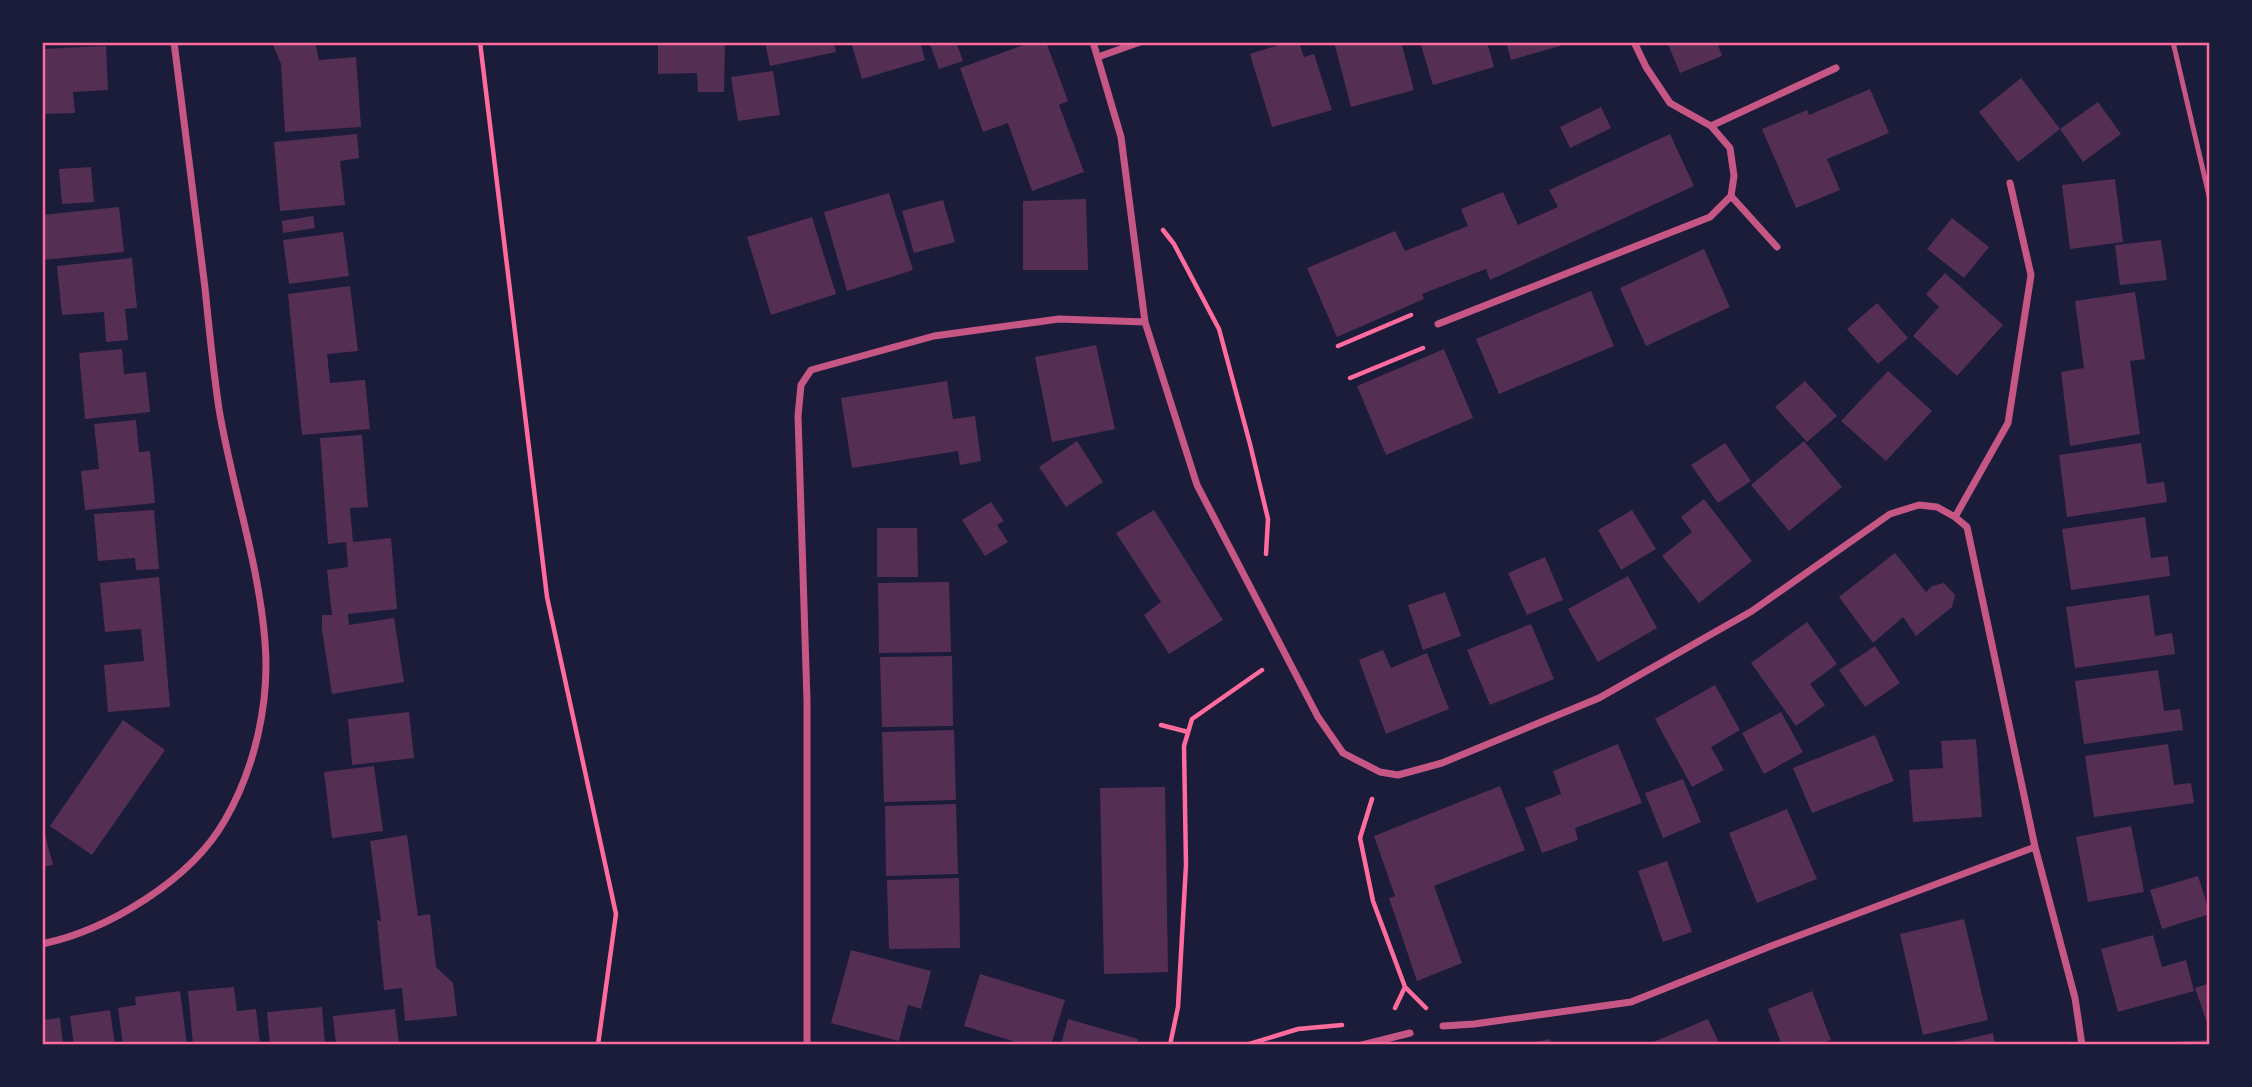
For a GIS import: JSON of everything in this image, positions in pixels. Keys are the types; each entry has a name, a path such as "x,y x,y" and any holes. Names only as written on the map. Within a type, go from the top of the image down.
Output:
{"street":[{"path":"42,944 71,938 141,904 194,861 225,820 248,768 266,698 264,630 256,578 219,410 174,42"},
{"path":"1093,42 1121,138 1145,322 1197,485 1318,717 1343,753 1380,772 1398,775 1442,763 1599,698 1752,611 1890,514 1919,505 1937,507 1967,527 2035,847 2075,998 2082,1045"},
{"path":"1098,57 1140,42"},
{"path":"1438,324 1710,217 1731,196 1734,176 1730,148 1712,126 1670,103 1646,67 1634,42"},
{"path":"1712,126 1836,68"},
{"path":"1955,517 2008,424 2031,275 2010,183"},
{"path":"1731,196 1777,247"},
{"path":"807,1045 807,701 798,416 801,385 811,370 934,336 1059,318 1145,322"},
{"path":"1443,1026 1631,1002 1771,946 2035,847"},
{"path":"1362,1045 1410,1033"}],"lane":[{"path":"2173,42 2210,200"}],"path":[{"path":"480,42 547,597 616,914 598,1045"},
{"path":"1128,190 1174,244 1219,329 1268,519 1266,560"},
{"path":"1338,346 1428,308 1438,324 1443,340 1350,378"},
{"path":"1170,1045 1178,1007 1186,865 1184,746 1188,732 1192,719 1285,653"},
{"path":"1161,725 1188,732"},
{"path":"1380,772 1360,838 1373,901 1405,987"},
{"path":"1246,1045 1298,1029 1346,1025"}],"building":[{"path":"272,42 315,42 319,60 356,57 361,127 285,132 281,64"},
{"path":"658,42 725,42 724,92 698,92 697,73 658,74"},
{"path":"765,42 834,42 836,52 770,66"},
{"path":"851,42 920,42 925,60 862,79"},
{"path":"929,42 956,42 963,61 939,69"},
{"path":"1032,42 1046,42 1068,101 1059,105 1084,172 1032,191 1008,123 983,132 960,68"},
{"path":"1288,42 1299,42 1304,57 1314,54 1332,110 1272,127 1250,54"},
{"path":"1334,42 1401,42 1414,90 1351,107"},
{"path":"1420,42 1487,42 1494,67 1433,85"},
{"path":"1506,42 1570,42 1570,43 1511,60"},
{"path":"1667,42 1717,42 1722,56 1680,73"},
{"path":"106,46 108,90 73,92 75,113 44,114 42,49"},
{"path":"773,71 780,115 738,121 731,77"},
{"path":"2021,78 2060,129 2018,162 1979,112"},
{"path":"1870,89 1889,133 1827,159 1840,190 1796,208 1762,129 1807,110 1809,115"},
{"path":"2098,102 2121,134 2083,162 2060,129"},
{"path":"1601,107 1611,128 1570,148 1560,127"},
{"path":"357,134 359,158 340,161 345,205 280,211 274,142"},
{"path":"1670,134 1694,186 1490,280 1486,269 1422,294 1424,299 1337,337 1307,268 1395,231 1405,251 1468,226 1461,209 1503,192 1518,225 1558,207 1549,190"},
{"path":"91,167 94,202 62,204 59,169"},
{"path":"2115,179 2123,242 2070,249 2062,185"},
{"path":"889,193 913,270 847,291 824,212"},
{"path":"1086,199 1088,270 1023,270 1023,201"},
{"path":"943,200 955,242 914,253 902,211"},
{"path":"119,207 124,252 42,260 42,215"},
{"path":"313,216 315,228 283,233 282,221"},
{"path":"812,217 836,294 771,315 747,237"},
{"path":"1952,218 1989,247 1964,278 1927,249"},
{"path":"343,232 349,276 289,284 283,240"},
{"path":"2161,240 2167,280 2120,285 2115,245"},
{"path":"1704,249 1730,307 1646,346 1620,288"},
{"path":"132,258 137,308 125,309 128,340 106,342 104,312 62,315 57,266"},
{"path":"1945,273 2003,325 1957,376 1913,336 1939,307 1926,294"},
{"path":"350,286 358,351 327,354 330,383 365,380 370,429 302,435 288,294"},
{"path":"1591,291 1614,346 1499,394 1476,339"},
{"path":"2135,292 2145,359 2130,361 2140,434 2070,446 2061,372 2084,368 2075,301"},
{"path":"1877,303 1908,338 1878,364 1847,329"},
{"path":"1096,345 1115,429 1052,442 1035,357"},
{"path":"122,349 124,374 146,372 150,412 85,419 79,353"},
{"path":"1444,349 1473,418 1386,455 1357,386"},
{"path":"1888,371 1932,411 1886,461 1841,421"},
{"path":"947,381 953,419 975,416 981,461 960,465 958,451 852,468 841,398"},
{"path":"1805,381 1837,416 1807,442 1775,407"},
{"path":"136,420 139,452 150,451 155,503 85,510 81,471 99,469 94,424"},
{"path":"362,435 368,507 350,508 353,542 391,538 397,609 348,614 349,625 394,618 404,682 332,694 322,630 322,615 332,615 327,570 348,567 346,542 328,544 320,438"},
{"path":"1077,441 1103,482 1066,507 1039,467"},
{"path":"1804,441 1842,487 1789,531 1751,485"},
{"path":"1725,443 1751,481 1718,503 1691,465"},
{"path":"2141,443 2147,484 2164,482 2167,502 2067,517 2059,455"},
{"path":"1704,499 1752,561 1699,603 1662,556 1692,532 1681,517"},
{"path":"991,502 1004,521 997,525 1008,542 985,556 962,520"},
{"path":"154,510 159,569 136,570 135,558 98,561 94,514"},
{"path":"1154,510 1223,620 1169,654 1144,615 1161,602 1116,533"},
{"path":"1632,510 1656,549 1621,570 1598,530"},
{"path":"2145,517 2151,558 2168,556 2170,576 2071,590 2062,529"},
{"path":"877,528 917,528 918,577 877,577"},
{"path":"1895,553 1926,592 1932,586 1944,583 1955,595 1952,607 1916,636 1903,617 1873,643 1839,597"},
{"path":"1545,557 1563,600 1527,615 1508,573"},
{"path":"1628,576 1657,628 1598,662 1568,609"},
{"path":"159,577 170,707 108,712 104,665 144,661 141,629 105,632 100,583"},
{"path":"949,582 951,652 879,653 878,583"},
{"path":"1445,592 1461,636 1423,650 1408,605"},
{"path":"2149,595 2155,636 2172,633 2175,654 2075,668 2066,607"},
{"path":"1807,622 1837,664 1810,684 1825,705 1796,726 1751,663"},
{"path":"1531,624 1554,679 1490,705 1467,650"},
{"path":"1875,646 1900,683 1865,707 1839,670"},
{"path":"1383,650 1391,668 1427,653 1449,709 1386,734 1359,660"},
{"path":"952,656 953,726 882,727 880,657"},
{"path":"2158,670 2164,711 2180,709 2183,730 2084,744 2075,681"},
{"path":"1715,685 1740,730 1711,747 1724,770 1692,787 1655,719"},
{"path":"409,712 414,758 352,765 348,719"},
{"path":"1781,712 1803,752 1764,774 1742,733"},
{"path":"123,720 165,750 92,855 50,826"},
{"path":"954,730 956,800 884,802 882,732"},
{"path":"1875,735 1894,781 1812,813 1793,768"},
{"path":"1976,739 1982,817 1913,822 1909,770 1943,768 1941,741"},
{"path":"1618,744 1642,803 1575,828 1578,840 1542,853 1525,808 1561,794 1553,771"},
{"path":"2168,744 2174,785 2191,783 2194,803 2094,817 2085,756"},
{"path":"374,766 383,831 332,838 324,772"},
{"path":"1683,779 1701,822 1663,838 1645,793"},
{"path":"1500,786 1525,850 1434,886 1462,963 1417,981 1389,898 1395,896 1374,836"},
{"path":"1165,787 1168,972 1104,974 1100,788"},
{"path":"956,804 958,874 886,876 885,806"},
{"path":"1787,809 1817,879 1757,903 1729,833"},
{"path":"42,823 53,865 42,867"},
{"path":"2131,826 2144,892 2088,902 2076,837"},
{"path":"407,835 418,916 430,914 436,967 453,983 457,1016 405,1021 402,988 384,990 377,920 381,921 370,841"},
{"path":"1667,861 1692,932 1663,942 1638,871"},
{"path":"2198,876 2210,914 2162,929 2150,890"},
{"path":"959,878 960,948 889,949 887,880"},
{"path":"1964,919 1988,1020 1923,1035 1900,934"},
{"path":"2153,935 2162,967 2186,960 2194,991 2118,1012 2101,949"},
{"path":"851,950 931,971 921,1009 908,1005 899,1041 831,1023"},
{"path":"980,974 1065,1000 1051,1045 1025,1045 964,1026"},
{"path":"2210,983 2210,1031 2195,988"},
{"path":"234,987 237,1011 256,1009 260,1045 193,1045 188,991"},
{"path":"180,991 187,1045 123,1045 118,1008 136,1005 135,997"},
{"path":"1812,991 1831,1040 1819,1045 1782,1045 1768,1009"},
{"path":"322,1007 325,1045 270,1045 267,1012"},
{"path":"395,1009 399,1045 336,1045 333,1016"},
{"path":"110,1010 115,1045 74,1045 70,1016"},
{"path":"60,1018 63,1045 42,1045 42,1020"},
{"path":"1068,1019 1138,1039 1137,1045 1061,1045"},
{"path":"1708,1019 1720,1045 1646,1045"},
{"path":"1993,1033 1995,1045 1946,1044"},
{"path":"1550,1039 1551,1045 1526,1045 1526,1044"},
{"path":"2210,1040 2210,1045 2149,1043"}]}
